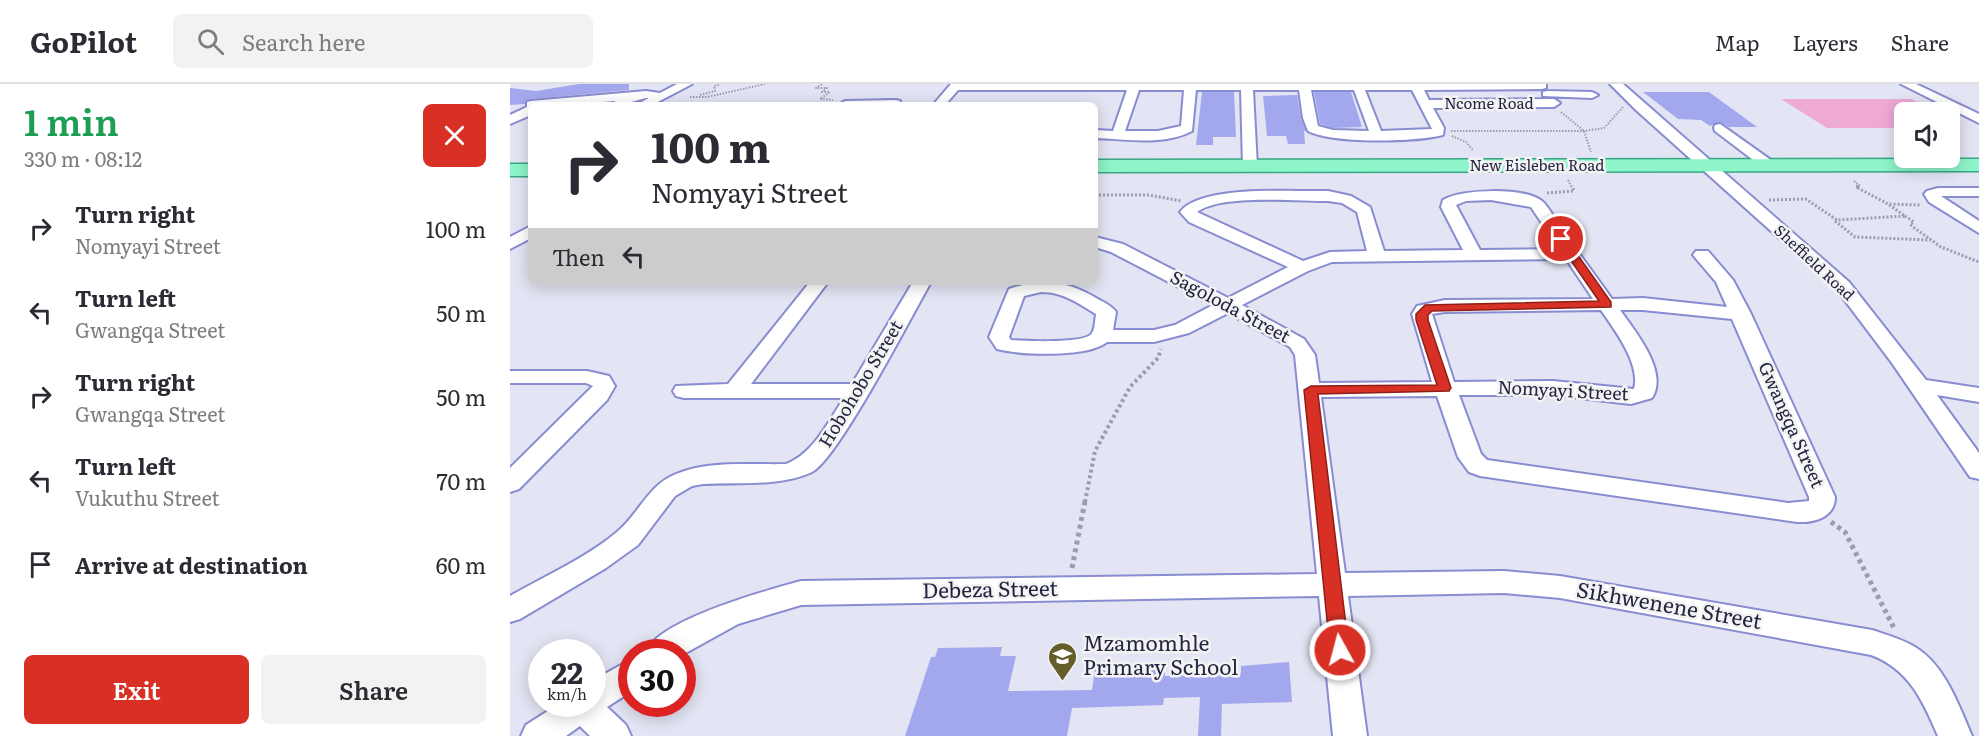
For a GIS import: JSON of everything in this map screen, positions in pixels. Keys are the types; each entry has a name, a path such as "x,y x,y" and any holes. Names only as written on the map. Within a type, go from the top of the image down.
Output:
{"main road":[{"name":"New Eisleben Road","path":"1098,166 1979,165"}],"street":[{"path":"661,92 672,84"},
{"path":"576,102 642,101 686,84"},
{"name":"Sheffield Road","path":"1616,84 1842,286 1874,324 1979,471"},
{"path":"1907,84 1944,102"},
{"path":"942,102 956,85 1012,89 1071,89 1247,85 1504,85 1549,96 1592,95"},
{"path":"1247,85 1250,167"},
{"path":"1304,86 1314,130 1326,134 1429,134 1439,130 1416,86"},
{"path":"1358,86 1376,134"},
{"path":"1118,134 1134,87"},
{"path":"1098,134 1169,134 1186,130 1190,87"},
{"name":"Ncome Road","path":"1425,104 1549,96"},
{"path":"589,101 599,102"},
{"path":"1960,104 1979,104"},
{"path":"510,107 528,105"},
{"path":"1960,110 1979,119"},
{"path":"510,120 528,111"},
{"path":"1720,128 1770,166"},
{"path":"1979,192 1932,194 1943,205 1979,228"},
{"path":"1302,267 1195,219 1188,212 1197,205 1224,197 1328,196 1346,199 1364,210 1377,255"},
{"path":"1474,255 1448,202 1462,196 1520,198 1540,208 1607,305"},
{"path":"511,243 528,233"},
{"path":"511,243 528,243"},
{"name":"Sagoloda Street","path":"1098,243 1117,248 1229,306 1297,343 1305,355 1311,390 1350,736"},
{"path":"1102,336 1106,312 1069,289 1051,286 1029,287 1016,293 999,336 1004,345 1019,347 1076,346 1095,342 1102,336 1154,336 1182,329 1302,267 1330,257 1572,254"},
{"path":"1702,255 1724,280 1741,314"},
{"path":"736,389 817,285"},
{"name":"Hobohobo Street","path":"510,610 596,560 628,538 666,490 684,480 703,475 788,472 806,465 819,453 859,391 920,285"},
{"name":"Gwangqa Street","path":"1607,305 1662,305 1741,314 1822,497 1822,505 1816,511 1788,512 1586,481 1490,470 1478,466 1470,457 1445,388 1422,320 1424,310 1444,306 1607,305"},
{"name":"Nomyayi Street","path":"1311,390 1553,387 1631,397 1644,393 1647,382 1636,347 1607,305"},
{"path":"510,377 587,377 601,381 604,386 599,395 520,463 510,483"},
{"path":"1918,386 1979,395"},
{"path":"684,391 736,389 859,391"},
{"name":"Sikhwenene Street","path":"1332,585 1395,582 1532,584 1848,637 1900,652 1914,662 1927,676 1955,736"},
{"name":"Debeza Street","path":"681,639 737,610 801,593 1332,585"},
{"path":"538,736 566,717"},
{"path":"598,717 614,736"}],"path":[{"path":"697,96 715,92 714,86 720,84"},
{"path":"748,88 750,84"},
{"path":"661,92 707,97 765,84"},
{"path":"822,84 816,88 827,88 822,92 830,92 820,99 836,100 834,102"},
{"path":"1549,96 1584,131"},
{"path":"1439,130 1584,131 1604,128 1624,107"},
{"path":"1439,130 1466,142 1475,153"},
{"path":"1520,198 1538,193 1574,191 1558,166"},
{"path":"1830,166 1860,186 1856,187 1888,204 1914,222 1910,224 1929,240 1979,262"},
{"path":"1098,195 1149,195 1197,205"},
{"path":"1746,201 1806,199 1836,220 1905,216"},
{"path":"1888,204 1943,205"},
{"path":"1836,220 1834,221 1854,237 1929,240"},
{"path":"1068,589 1095,451 1130,387 1158,358 1163,341 1154,336"},
{"path":"1816,511 1845,532 1895,630 1900,652"}],"shaded area":[{"path":"1781,99 1911,99 1917,102 1894,102 1894,128 1827,128"}],"building":[{"path":"579,84 629,84 629,90 531,99 525,101 525,104 510,105 510,88 536,91"},
{"path":"1202,92 1234,92 1236,137 1213,137 1213,145 1196,145"},
{"path":"1314,92 1351,92 1362,127 1333,128 1320,124"},
{"path":"1643,92 1709,92 1757,127 1729,127 1720,122 1710,126 1701,120 1678,119"},
{"path":"1297,95 1306,131 1304,131 1305,144 1288,144 1286,136 1267,136 1263,96"},
{"path":"1002,647 1000,656 1016,656 1008,691 1092,690 1095,669 1165,667 1165,676 1241,673 1241,666 1289,662 1292,702 1222,704 1221,736 1198,736 1200,697 1164,698 1163,705 1072,708 1067,736 905,736 931,657 935,657 938,648"}],"place":[{"name":"Mzamomhle Primary School","path":"1062,682"}],"route":[{"path":"1340,650 1311,390 1445,388 1422,320 1424,310 1435,306 1607,305 1561,239"}]}
